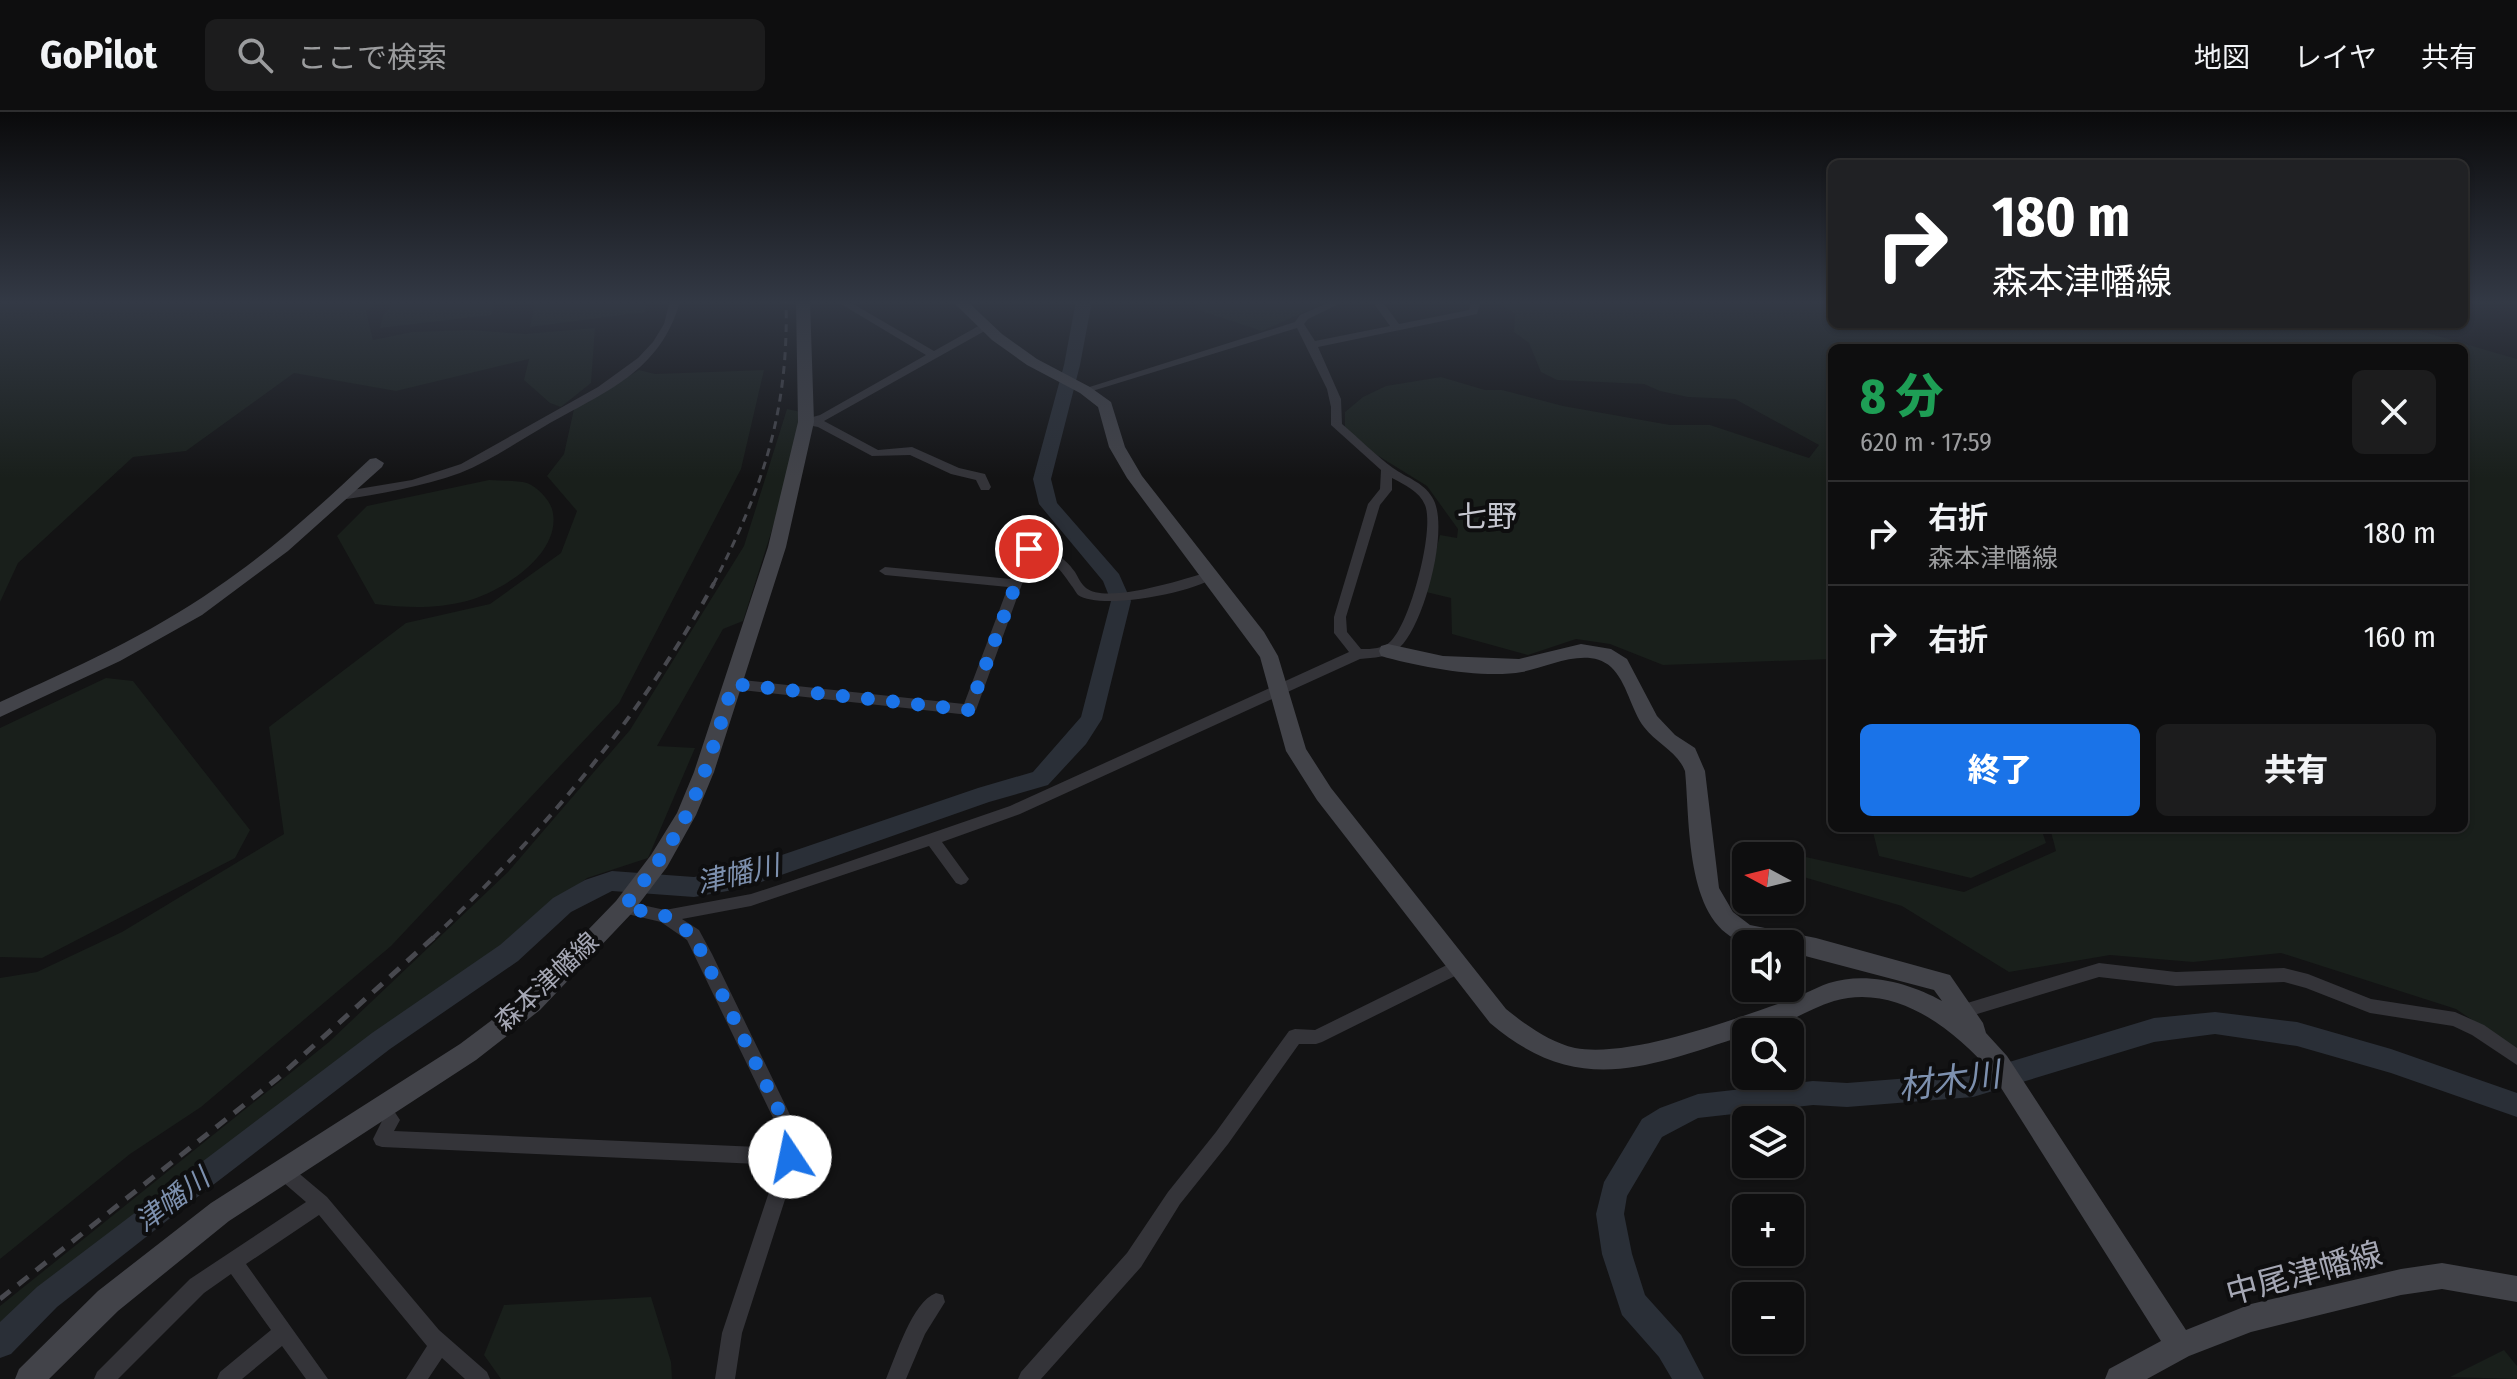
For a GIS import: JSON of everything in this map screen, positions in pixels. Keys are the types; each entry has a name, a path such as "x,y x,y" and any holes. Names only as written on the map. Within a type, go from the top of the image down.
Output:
{"street":[{"path":"340,496 452,472 600,391 639,360"},
{"name":"森本津幡線","path":"29,1379 108,1301 220,1212 468,1052 532,1003 624,907 659,861 686,815 704,772 777,547 806,422 804,360"},
{"path":"806,422 824,418 928,360"},
{"path":"1030,360 1085,390 1105,405 1117,447 1135,478 1212,575 1263,646 1296,751 1324,794 1498,1016 1518,1034 1580,1060 1617,1058 1714,1036 1836,991 1889,990 1954,1019 1983,1043"},
{"path":"1085,390 1182,360"},
{"path":"1318,360 1338,407 1335,417 1337,425 1404,483 1419,486 1436,516 1436,532 1411,618 1398,643 1388,651"},
{"path":"806,422 821,424 876,454 912,451 955,471 981,477 985,487"},
{"path":"0,710 172,624 262,562 376,463"},
{"path":"1358,654 1341,633 1340,617 1374,504 1386,490 1387,469"},
{"path":"733,684 969,710 1029,549 1057,558 1068,567 1082,592 1093,595 1169,591 1212,575"},
{"path":"885,571 1017,584"},
{"path":"665,916 751,900 1015,810 1358,654 1388,651 1443,663 1519,666 1581,651 1604,654 1620,664 1650,721 1668,740 1688,753 1695,771 1708,889 1725,919 1744,933 1816,948 1942,982 2039,1125 2180,1346"},
{"path":"932,839 961,879"},
{"path":"624,907 665,916 693,935 784,1121 790,1157 732,1333 725,1379"},
{"path":"1028,1379 1134,1260 1174,1198 1222,1138 1295,1036 1316,1037 1459,966"},
{"path":"1964,1011 2099,970 2189,980 2284,975 2308,981 2370,1006 2455,1019 2478,1030 2517,1057"},
{"path":"382,1108 391,1120 382,1139 790,1157"},
{"path":"283,1171 321,1203 440,1344 480,1379"},
{"path":"104,1379 197,1286 321,1203"},
{"path":"234,1263 318,1379"},
{"name":"中尾津幡線","path":"2119,1379 2180,1346 2251,1318 2401,1282 2442,1276 2517,1289"},
{"path":"896,1379 918,1327 936,1302"},
{"path":"227,1379 284,1332"},
{"path":"416,1379 440,1344"}],"shaded area":[{"path":"0,360 524,360 396,391 294,373 186,451 133,457 18,563 0,602"},
{"path":"529,360 593,360 591,383 561,407 550,403 524,380"},
{"path":"1536,360 1828,360 1828,659 1663,665 1610,644 1576,639 1528,655 1452,634 1451,598 1426,592 1440,535 1457,538 1458,529 1427,486 1372,452 1345,428 1345,412 1363,397 1386,386 1441,377 1485,390 1502,390 1563,406 1670,425 1710,425 1809,458 1819,445 1735,399 1688,397 1644,384 1557,380 1541,372"},
{"path":"2468,360 2517,360 2517,1050 2456,1009 2281,953 2193,962 2110,955 2009,972 1902,906 1804,877 1804,857 1964,892 2056,851 2051,832 2468,832"},
{"path":"639,370 655,374 764,370 741,469 619,703 391,946 201,1107 130,1154 0,1259 0,978 37,972 122,932 284,834 269,727 406,623 490,604 561,553 577,511 547,476 564,454 574,409"},
{"path":"787,409 801,412 784,492 743,621 723,629 657,746 695,748 648,858 587,878 485,958 233,1144 0,1326 0,1306 329,1042 508,872 630,730 744,546"},
{"path":"489,480 527,483 539,490 548,501 553,525 549,540 540,554 513,579 467,601 421,607 375,604 337,536 367,506"},
{"path":"106,678 133,681 250,830 235,858 42,958 0,957 0,728"},
{"path":"1873,832 2042,832 2046,843 1971,878 1879,856"},
{"path":"651,1297 671,1362 672,1379 501,1379 484,1355 504,1305"},
{"path":"2504,1350 2517,1366 2517,1379 2450,1377"}],"waterway":[{"name":"津幡川","path":"0,1343 47,1297 173,1198 381,1041 509,953 562,905 593,887 612,881 694,887 744,878 986,794 1040,779 1078,738 1091,719 1121,601 1112,579 1048,504 1042,479 1073,360"},
{"name":"材木川","path":"1689,1379 1670,1346 1633,1304 1617,1254 1610,1214 1614,1192 1652,1128 1698,1106 1813,1093 1847,1095 1973,1085 2154,1030 2215,1023 2297,1034 2391,1061 2517,1105"}],"railway":[{"path":"714,583 759,482 777,414 784,360"},
{"path":"434,937 512,858 587,772 655,680 714,583"},
{"path":"0,1299 278,1078 434,937"}],"district":[{"name":"七野","path":"1487,517"}],"route":[{"path":"790,1157 784,1121 693,935 665,916 624,907 659,861 686,815 704,772 733,684 969,710 1029,549"}]}
